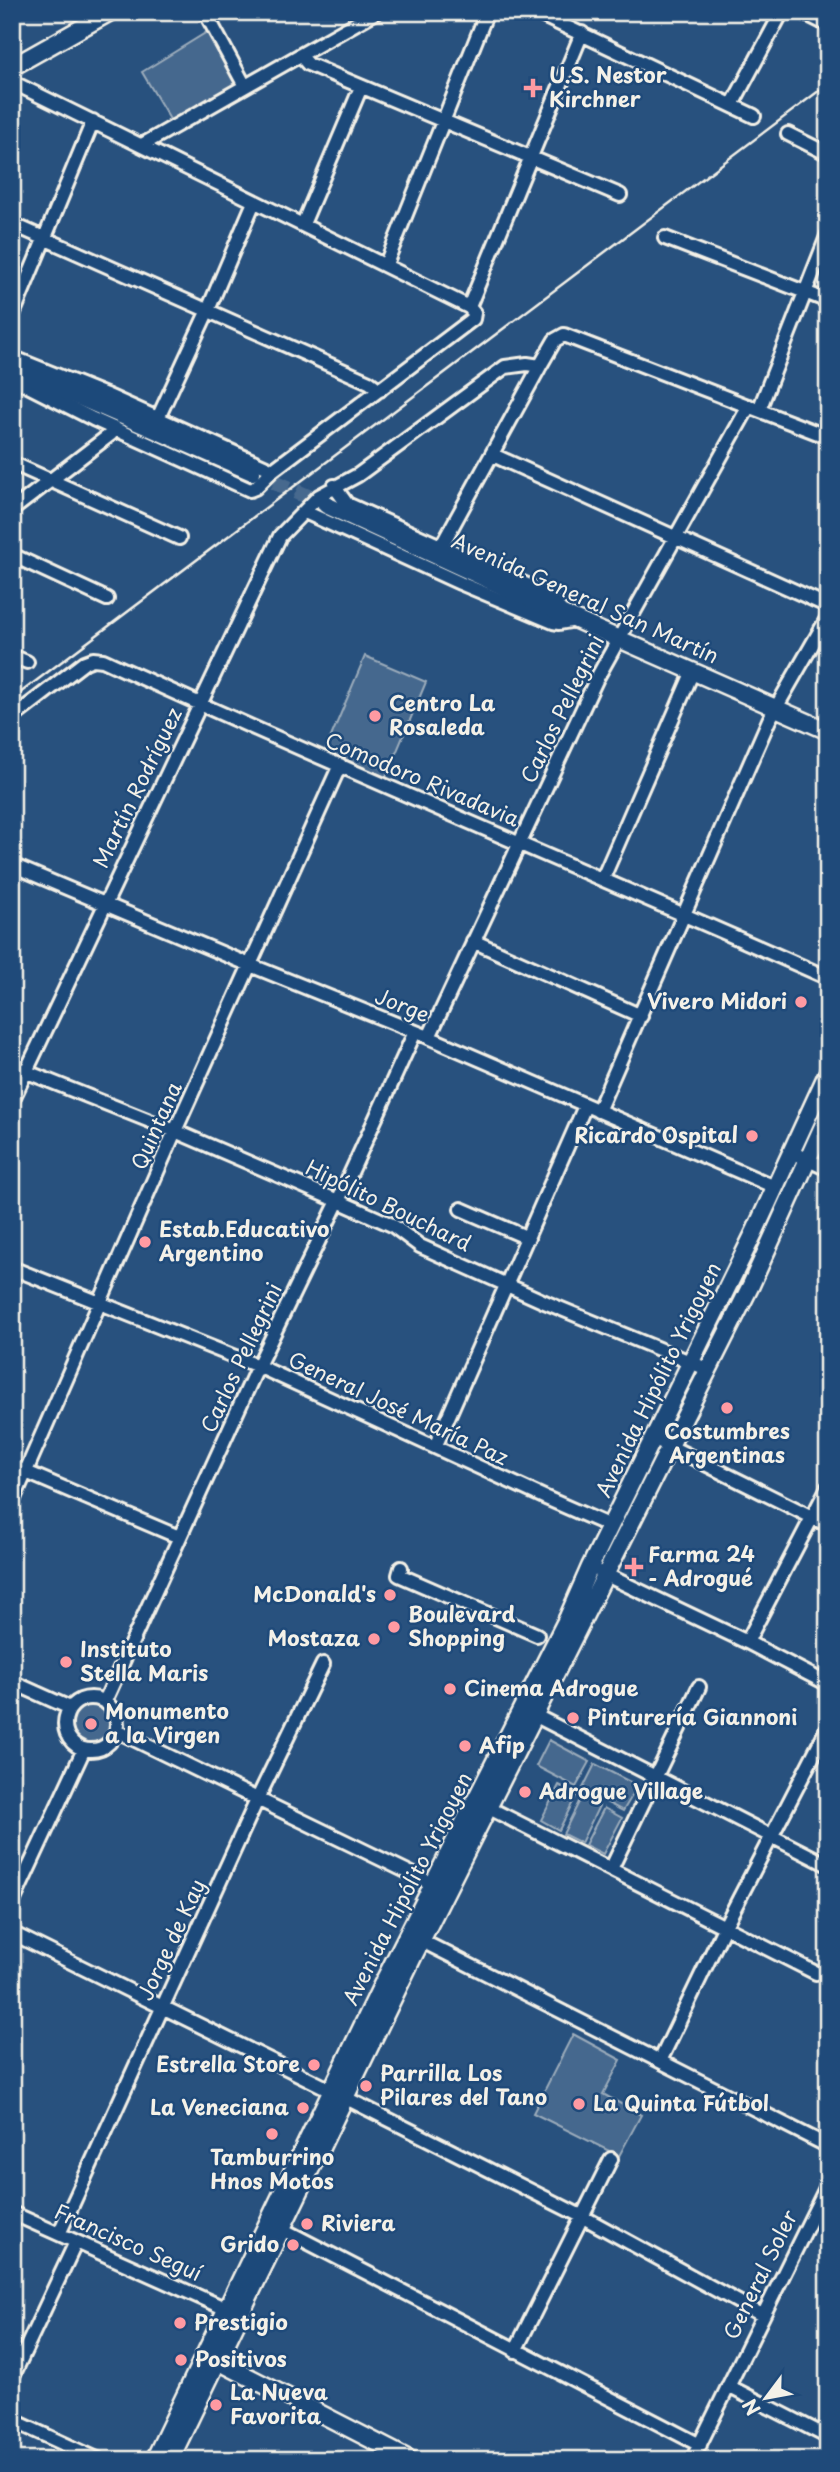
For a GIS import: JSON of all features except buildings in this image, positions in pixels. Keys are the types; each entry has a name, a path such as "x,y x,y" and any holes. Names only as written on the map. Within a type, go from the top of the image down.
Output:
{"main road":[{"path":"12,67 110,12"},
{"path":"12,368 257,476"},
{"name":"Avenida General San Martín","path":"315,506 828,731"},
{"name":"Avenida Hipólito Yrigoyen","path":"440,1888 488,1808 536,1716 597,1571 610,1526 692,1363 828,1072"},
{"name":"Avenida Hipólito Yrigoyen","path":"234,2312 568,1617 668,1447 751,1285 828,1115"},
{"name":"Avenida Hipólito Yrigoyen","path":"154,2460 280,2228 338,2093"},
{"path":"211,2357 411,2460"},
{"name":"Avenida Hipólito Yrigoyen","path":"170,2460 211,2357"}],"street":[{"path":"205,12 245,86"},
{"path":"142,145 376,12"},
{"path":"386,264 487,12"},
{"path":"535,12 754,116"},
{"path":"732,105 782,12"},
{"path":"802,12 828,25"},
{"path":"12,378 250,490 256,488 257,476 273,470 380,390 471,313 530,156 582,33"},
{"path":"300,55 308,64 620,195"},
{"path":"12,82 386,264 471,313"},
{"path":"303,224 361,87"},
{"path":"12,317 93,121"},
{"path":"788,134 828,154"},
{"path":"158,418 254,202"},
{"path":"12,224 369,382 380,390"},
{"name":"Carlos Pellegrini","path":"429,1037 618,638 674,536 754,408 806,293 828,234"},
{"path":"665,238 828,301"},
{"path":"442,545 493,455 536,365 555,340 564,335 828,437"},
{"path":"12,357 273,470"},
{"name":"Martín Rodríguez","path":"12,1101 275,544 286,528 315,506 334,486 358,475 505,368 536,365"},
{"path":"12,510 111,435 116,428"},
{"path":"493,455 828,606"},
{"path":"12,463 179,538"},
{"path":"334,486 347,504 545,593 569,617"},
{"path":"12,555 107,599"},
{"path":"435,1447 528,1238 641,1016 775,707 828,617"},
{"path":"12,656 27,662"},
{"name":"Comodoro Rivadavia","path":"12,718 85,662 103,660 828,978"},
{"path":"603,878 693,671"},
{"name":"Quintana","path":"12,1503 175,1131 340,765"},
{"name":"Jorge","path":"12,865 415,1031 775,1187"},
{"path":"473,942 641,1016"},
{"name":"Carlos Pellegrini","path":"105,1702 415,1031"},
{"name":"Hipólito Bouchard","path":"12,1066 338,1200 392,1225 420,1245 547,1303 708,1369"},
{"path":"791,1152 828,1169"},
{"path":"461,1209 528,1238"},
{"name":"General José María Paz","path":"12,1268 258,1366 610,1526"},
{"path":"653,1438 828,1525"},
{"path":"12,1466 179,1537"},
{"path":"747,1642 828,1487"},
{"path":"401,1568 398,1575 537,1635"},
{"path":"597,1571 747,1642 828,1684"},
{"name":"Jorge de Kay","path":"59,2234 257,1800 323,1664"},
{"path":"12,1682 70,1709"},
{"path":"611,1869 699,1687"},
{"path":"82,1699 105,1702 116,1714 117,1731 113,1738 100,1749 84,1749 78,1746 68,1736 65,1722 70,1709 82,1699"},
{"path":"536,1716 828,1865"},
{"path":"660,2061 724,1928 828,1727"},
{"path":"117,1731 440,1888"},
{"path":"12,1904 84,1749"},
{"path":"488,1808 816,1973"},
{"path":"12,1933 583,2217 762,2315"},
{"path":"415,1937 828,2146"},
{"path":"515,2351 611,2159"},
{"name":"General Soler","path":"692,2460 828,2184"},
{"name":"Francisco Seguí","path":"12,2213 234,2312"},
{"path":"280,2228 700,2445"},
{"path":"12,2378 76,2242"},
{"path":"728,2386 828,2437"},
{"path":"12,2420 99,2460"}],"shaded area":[{"path":"212,29 240,85 172,123 142,72"},
{"name":"Centro La Rosaleda","path":"365,656 426,682 386,777 325,751"},
{"path":"90,1703 105,1709 111,1724 105,1739 90,1745 75,1739 69,1724 75,1709"},
{"path":"549,1740 590,1762 576,1787 536,1766"},
{"path":"595,1764 638,1786 623,1811 582,1790"},
{"path":"559,1785 577,1794 559,1830 541,1820"},
{"path":"582,1796 599,1806 581,1843 563,1834"},
{"path":"604,1808 622,1818 603,1854 585,1845"},
{"name":"La Quinta Fútbol","path":"573,2034 621,2060 603,2094 641,2115 619,2156 533,2113"}],"tunnel":[{"path":"252,472 326,505"}],"railway":[{"path":"12,699 828,84"}],"place":[{"name":"U.S. Nestor Kirchner","path":"533,88"},
{"name":"Centro La Rosaleda","path":"375,716"},
{"name":"Vivero Midori","path":"801,1002"},
{"name":"Ricardo Ospital","path":"752,1136"},
{"name":"Estab.Educativo Argentino","path":"145,1242"},
{"name":"Costumbres Argentinas","path":"727,1408"},
{"name":"Farma 24 - Adrogué","path":"634,1567"},
{"name":"McDonald's","path":"390,1595"},
{"name":"Boulevard Shopping","path":"394,1627"},
{"name":"Mostaza","path":"374,1639"},
{"name":"Instituto Stella Maris","path":"66,1662"},
{"name":"Cinema Adrogue","path":"450,1689"},
{"name":"Pinturería Giannoni","path":"573,1718"},
{"name":"Monumento a la Virgen","path":"91,1724"},
{"name":"Afip","path":"465,1746"},
{"name":"Adrogue Village","path":"525,1792"},
{"name":"Estrella Store","path":"314,2065"},
{"name":"Parrilla Los Pilares del Tano","path":"366,2086"},
{"name":"La Quinta Fútbol","path":"579,2104"},
{"name":"La Veneciana","path":"303,2108"},
{"name":"Tamburrino Hnos Motos","path":"272,2134"},
{"name":"Riviera","path":"307,2224"},
{"name":"Grido","path":"293,2245"},
{"name":"Prestigio","path":"180,2323"},
{"name":"Positivos","path":"181,2360"},
{"name":"La Nueva Favorita","path":"216,2405"}]}
